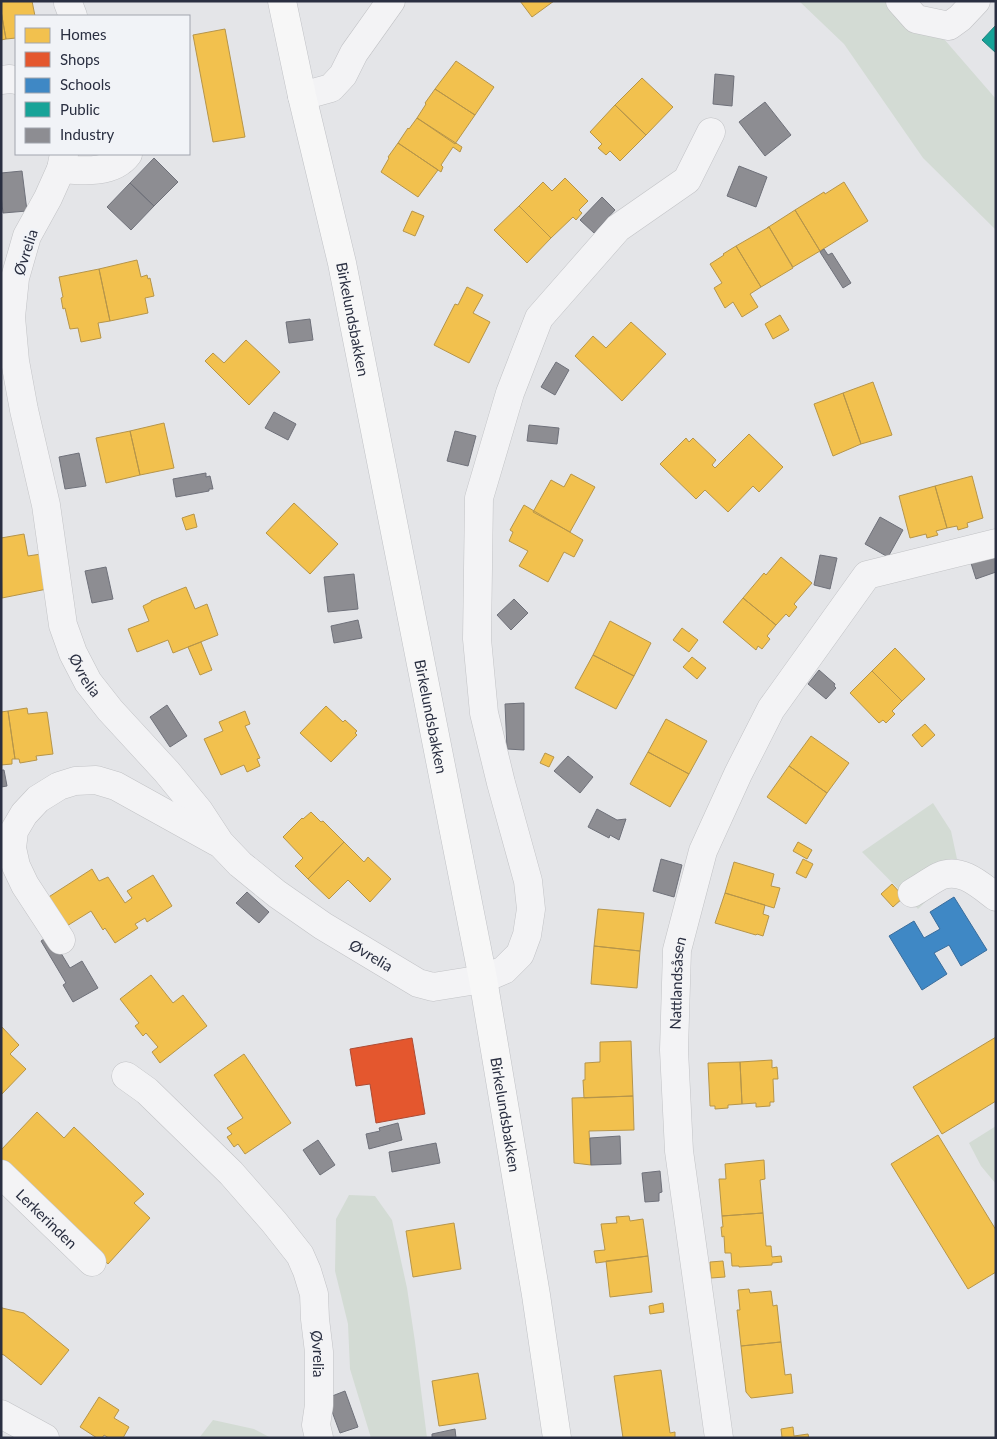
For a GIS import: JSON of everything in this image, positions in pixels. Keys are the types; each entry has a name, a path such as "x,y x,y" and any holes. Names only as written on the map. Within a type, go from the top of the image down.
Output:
{"main road":[{"name":"Birkelundsbakken","path":"282,1 302,96 342,263 483,979 536,1295 557,1438"}],"street":[{"path":"302,96 330,88 343,75 354,53 391,1"},
{"path":"900,1 916,19 949,26 968,9"},
{"path":"1,80 15,80"},
{"name":"Øvrelia","path":"127,155 113,165 85,171 62,161 48,198 27,236 15,278 11,317 17,371 46,505 63,625 73,653 88,682 110,710 167,772 199,811 220,844 240,864 277,894 323,926 418,983 433,987 483,979 504,970 520,954 527,935 531,909 528,881 500,783 484,713 477,639 479,498 510,393 539,318 618,228 687,180 711,132"},
{"name":"Nattlandsåsen","path":"719,1438 679,1151 674,1050 677,950 704,851 738,774 771,709 867,575 996,543"},
{"path":"61,940 25,885 16,866 12,848 14,831 24,814 38,799 58,786 75,781 96,780 116,786 220,844"},
{"path":"912,893 941,876 955,873 973,880 996,897"},
{"name":"Øvrelia","path":"126,1076 147,1091 231,1173 300,1255 314,1294 319,1352 319,1389 316,1425 319,1438"},
{"name":"Lerkerinden","path":"1,1174 92,1262"},
{"path":"1,1414 45,1438"}],"shaded area":[{"path":"799,1 911,1 996,99 996,230 923,158 844,44"},
{"path":"933,803 951,831 957,859 945,883 918,909 862,852"},
{"path":"996,1126 996,1184 981,1166 969,1143"},
{"path":"349,1195 375,1196 392,1220 407,1288 427,1438 371,1438 350,1369 348,1324 335,1271 336,1219"},
{"path":"213,1420 254,1429 271,1438 199,1438"}],"building: Homes":[{"path":"1,1 32,1 35,15 15,15 15,38 6,39"},
{"path":"520,1 554,1 532,17"},
{"path":"1,11 6,39 1,40"},
{"path":"225,29 245,137 213,142 193,35"},
{"path":"456,61 494,87 475,115 435,89"},
{"path":"642,78 673,107 646,135 615,105"},
{"path":"435,89 475,115 455,144 417,118"},
{"path":"615,105 646,135 620,161 610,151 606,155 598,148 602,144 590,132"},
{"path":"417,118 462,147 460,152 453,147 441,165 443,167 441,172 398,143"},
{"path":"398,143 438,170 418,197 381,172 388,157"},
{"path":"565,178 588,201 579,210 582,213 576,220 573,217 551,238 519,206 543,182 552,191"},
{"path":"844,182 868,221 820,251 795,210"},
{"path":"519,206 551,238 527,263 494,230"},
{"path":"795,210 820,251 793,267 769,227 767,228"},
{"path":"412,211 424,216 415,236 403,231"},
{"path":"769,227 793,268 761,287 736,246"},
{"path":"736,246 761,287 750,294 758,307 742,317 733,302 725,308 714,288 722,283 710,264"},
{"path":"137,260 141,277 147,275 148,279 150,278 154,296 145,298 148,313 110,321 99,269"},
{"path":"99,269 110,321 98,323 101,338 81,342 78,328 70,329 65,308 63,309 59,277"},
{"path":"467,287 483,295 473,313 490,322 469,363 434,345 455,304 458,305"},
{"path":"780,315 789,330 773,339 765,324"},
{"path":"631,322 666,354 622,401 575,356 593,336 606,348"},
{"path":"246,340 280,372 249,405 205,361 213,353 224,363"},
{"path":"873,382 892,435 861,444 843,393"},
{"path":"843,393 861,444 833,456 814,404"},
{"path":"164,423 174,468 140,475 130,431"},
{"path":"130,431 140,475 106,483 96,438"},
{"path":"749,434 783,467 759,492 753,486 728,512 705,490 696,499 660,464 686,438 689,442 693,438 716,460 712,465 715,468"},
{"path":"571,474 595,487 570,532 533,512 551,480 564,487"},
{"path":"972,476 983,518 967,523 968,527 958,530 957,526 947,528 935,486"},
{"path":"935,486 947,528 936,531 938,535 927,538 926,534 910,538 899,496"},
{"path":"294,503 338,544 310,574 266,533"},
{"path":"524,505 583,540 574,557 564,552 548,582 519,566 528,551 509,541 513,532 510,530"},
{"path":"194,514 197,527 186,530 182,518"},
{"path":"24,534 28,556 41,554 47,589 2,598 1,538"},
{"path":"781,557 812,583 794,604 797,607 789,617 786,614 776,625 743,598 764,573 766,575"},
{"path":"186,587 195,609 207,604 218,635 173,653 168,640 137,652 128,629 149,621 143,606"},
{"path":"743,598 776,625 767,636 770,639 762,649 758,646 756,650 723,622"},
{"path":"610,621 651,643 634,676 593,655"},
{"path":"682,628 698,640 689,652 673,640"},
{"path":"201,642 212,670 200,675 188,647"},
{"path":"895,648 925,679 902,701 872,671"},
{"path":"593,655 634,676 616,709 575,688"},
{"path":"692,657 706,668 697,679 683,667"},
{"path":"872,671 902,701 892,711 895,714 886,723 883,720 879,723 850,693"},
{"path":"326,706 343,722 345,720 357,731 355,733 357,735 331,762 300,733"},
{"path":"27,708 28,714 47,712 53,754 36,756 37,760 20,763 19,759 15,759 8,711"},
{"path":"8,711 15,759 12,759 12,764 1,765 1,712"},
{"path":"245,711 250,724 245,726 260,758 257,759 260,766 247,772 244,765 221,775 204,739 223,731 219,722"},
{"path":"666,719 707,741 689,774 648,752"},
{"path":"925,724 935,735 922,747 912,735"},
{"path":"811,736 849,763 827,793 789,766"},
{"path":"648,752 689,774 670,807 630,784"},
{"path":"545,753 554,757 549,767 540,763"},
{"path":"789,766 827,793 806,824 767,797"},
{"path":"311,812 344,842 308,879 295,866 303,858 283,837 302,818"},
{"path":"344,842 364,862 368,857 391,879 370,902 348,880 329,899 308,879"},
{"path":"798,842 812,850 807,859 793,851"},
{"path":"803,859 813,864 806,878 796,873"},
{"path":"734,862 774,874 771,886 780,888 774,908 725,893"},
{"path":"92,869 99,881 108,877 125,903 132,898 127,891 153,875 172,906 147,922 145,918 135,924 138,928 115,943 105,928 103,930 91,911 62,929 44,900"},
{"path":"892,884 904,897 893,907 881,894"},
{"path":"725,893 765,905 763,914 769,916 763,936 715,923"},
{"path":"598,909 644,913 640,951 594,946"},
{"path":"594,946 640,951 637,988 591,984"},
{"path":"151,975 173,1003 183,995 207,1026 160,1063 152,1052 158,1047 146,1033 143,1036 135,1026 139,1023 120,999"},
{"path":"1,1026 19,1045 10,1054 26,1069 1,1095"},
{"path":"996,1037 996,1101 942,1134 913,1087"},
{"path":"631,1041 633,1096 584,1098 583,1080 585,1080 585,1063 600,1062 600,1042"},
{"path":"244,1054 291,1123 245,1154 238,1144 234,1147 227,1137 232,1134 227,1128 243,1118 214,1075"},
{"path":"772,1060 772,1068 777,1067 778,1079 773,1079 774,1102 770,1102 770,1106 756,1107 756,1103 742,1104 740,1062"},
{"path":"740,1062 742,1104 728,1105 728,1108 715,1109 715,1106 710,1106 708,1063"},
{"path":"633,1096 634,1130 589,1131 591,1165 574,1163 572,1098"},
{"path":"37,1112 64,1138 74,1127 144,1194 134,1203 150,1218 108,1264 1,1164 1,1150"},
{"path":"938,1135 996,1230 996,1272 968,1289 891,1164"},
{"path":"764,1160 765,1179 760,1180 763,1213 722,1216 719,1179 726,1179 725,1164"},
{"path":"763,1213 766,1246 771,1246 772,1257 781,1256 782,1262 772,1263 772,1265 732,1266 731,1253 725,1253 724,1236 722,1237 721,1227 723,1227 722,1216"},
{"path":"629,1216 630,1221 643,1219 648,1256 596,1263 594,1251 605,1250 601,1224 617,1223 616,1217"},
{"path":"454,1223 461,1269 413,1277 406,1231"},
{"path":"648,1256 652,1292 610,1297 606,1261"},
{"path":"723,1261 725,1277 711,1278 710,1262"},
{"path":"749,1289 750,1293 771,1291 773,1306 777,1305 781,1342 741,1346 737,1310 740,1310 738,1290"},
{"path":"663,1303 664,1312 650,1314 649,1306"},
{"path":"1,1306 2,1308 24,1313 69,1350 41,1385 1,1354"},
{"path":"781,1342 785,1375 791,1374 793,1393 751,1398 746,1392 741,1346"},
{"path":"661,1370 670,1433 675,1432 675,1438 623,1438 614,1376"},
{"path":"478,1373 486,1419 439,1426 432,1381"},
{"path":"99,1397 119,1410 114,1418 129,1427 123,1438 109,1438 104,1435 102,1438 97,1438 80,1427"},
{"path":"793,1427 794,1436 808,1434 809,1438 780,1438 782,1437 781,1429"}],"building: Shops":[{"path":"412,1038 425,1114 376,1123 370,1084 356,1086 350,1049"}],"building: Schools":[{"path":"954,897 987,950 961,966 949,945 934,953 947,974 922,990 889,936 914,921 924,938 940,929 930,912"}],"building: Public":[{"path":"996,25 996,53 982,40"}],"building: Industry":[{"path":"715,74 734,76 732,106 713,104"},
{"path":"765,102 791,135 765,156 739,122"},
{"path":"154,158 178,182 154,206 130,183"},
{"path":"739,166 767,177 756,207 727,196"},
{"path":"22,171 27,211 3,213 1,173"},
{"path":"130,183 154,206 131,230 107,207"},
{"path":"602,197 615,210 594,233 580,220"},
{"path":"824,249 828,255 832,253 851,283 843,288 820,252"},
{"path":"310,319 313,340 289,343 286,322"},
{"path":"556,362 569,370 555,395 541,387"},
{"path":"274,412 296,424 288,440 265,428"},
{"path":"529,425 559,428 557,444 527,441"},
{"path":"455,431 476,436 468,466 447,461"},
{"path":"79,453 86,486 65,489 59,457"},
{"path":"206,473 206,477 210,476 213,489 176,497 173,479"},
{"path":"880,517 903,530 888,557 865,544"},
{"path":"996,552 996,572 976,579 970,560"},
{"path":"820,555 837,558 830,589 814,585"},
{"path":"106,567 113,599 92,603 85,571"},
{"path":"354,574 358,609 328,612 324,577"},
{"path":"514,599 528,613 511,630 497,615"},
{"path":"358,620 362,638 334,643 331,626"},
{"path":"819,670 835,684 836,688 826,699 808,684"},
{"path":"524,703 524,750 507,749 505,704"},
{"path":"167,705 187,736 170,747 150,717"},
{"path":"568,756 593,777 580,793 554,771"},
{"path":"1,770 4,770 7,786 1,787"},
{"path":"597,809 617,820 626,819 619,840 610,835 609,838 588,827"},
{"path":"661,859 682,865 674,897 653,891"},
{"path":"247,892 269,912 259,923 236,903"},
{"path":"50,935 70,968 82,961 98,988 73,1002 63,985 66,983 41,941"},
{"path":"398,1123 402,1140 369,1149 366,1134 380,1131 379,1128"},
{"path":"620,1136 621,1164 591,1165 590,1138"},
{"path":"318,1140 335,1165 320,1175 303,1150"},
{"path":"436,1143 440,1163 392,1172 389,1152"},
{"path":"660,1171 662,1192 659,1193 659,1201 645,1202 642,1173"},
{"path":"345,1391 358,1427 340,1433 327,1398"},
{"path":"455,1429 456,1438 432,1438 432,1434"}]}
